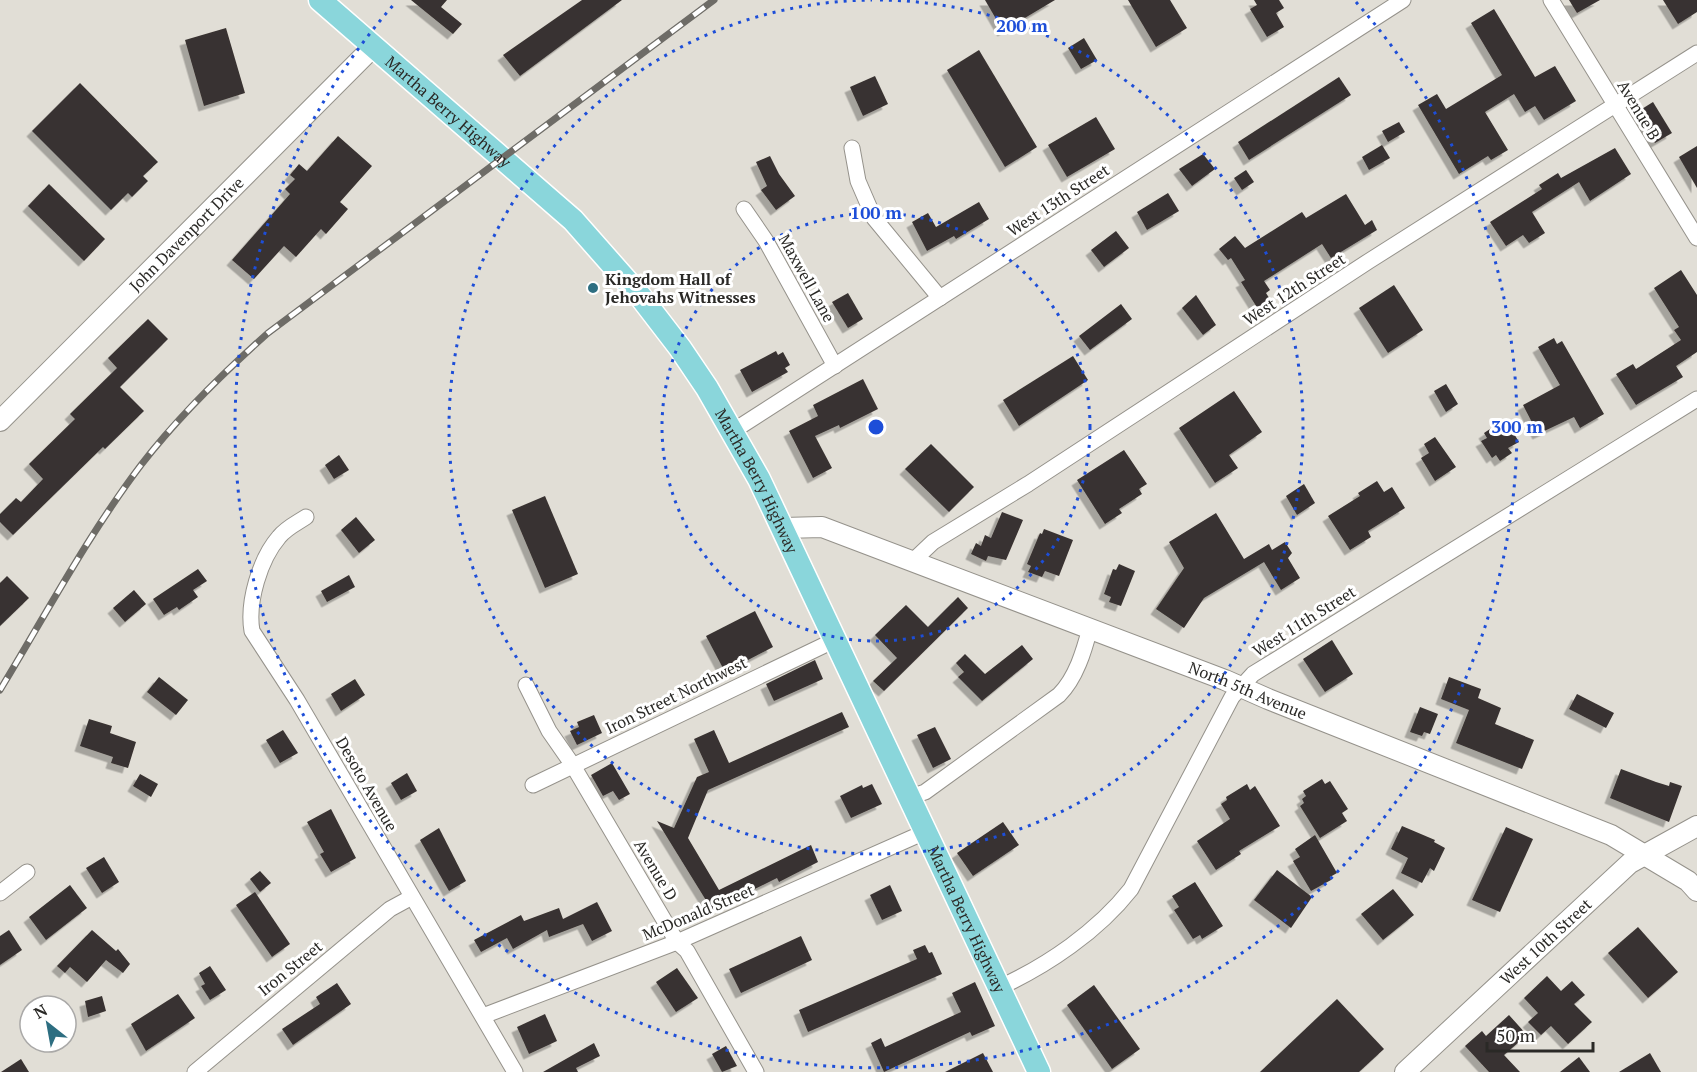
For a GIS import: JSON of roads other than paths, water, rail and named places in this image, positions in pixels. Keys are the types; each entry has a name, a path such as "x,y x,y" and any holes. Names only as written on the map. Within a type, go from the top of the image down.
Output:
{"main road":[{"name":"Martha Berry Highway","path":"320,0 573,220 662,322 733,431 783,528 1039,1072"}],"street":[{"name":"West 13th Street","path":"733,431 1404,0"},
{"name":"Avenue B","path":"1551,0 1697,238"},
{"name":"John Davenport Drive","path":"0,421 373,47"},
{"name":"West 12th Street","path":"915,561 933,542 1028,484 1697,53"},
{"path":"852,148 858,181 874,218 940,298"},
{"name":"Maxwell Lane","path":"744,209 766,241 835,366"},
{"name":"West 11th Street","path":"998,988 1046,961 1112,913 1131,889 1232,697 1262,668 1697,399"},
{"name":"Desoto Avenue","path":"306,517 283,533 271,548 258,580 250,619 252,631 297,700 515,1072"},
{"name":"North 5th Avenue","path":"783,528 822,527 1241,687 1611,835 1688,881 1697,891"},
{"path":"910,797 925,792 1059,695 1070,680 1090,628"},
{"name":"Iron Street Northwest","path":"533,785 572,764 835,640"},
{"name":"Avenue D","path":"526,685 549,731 572,764 677,942 687,951 756,1072"},
{"name":"West 10th Street","path":"1405,1072 1630,863 1697,826"},
{"name":"McDonald Street","path":"483,1016 677,942 925,832"},
{"path":"0,893 27,872"},
{"name":"Iron Street","path":"195,1072 390,909 412,897"}],"railway":[{"path":"0,690 85,547 122,492 170,429 218,380 268,333 714,0"}],"place":[{"name":"Kingdom Hall of Jehovahs Witnesses","path":"593,288"}]}
